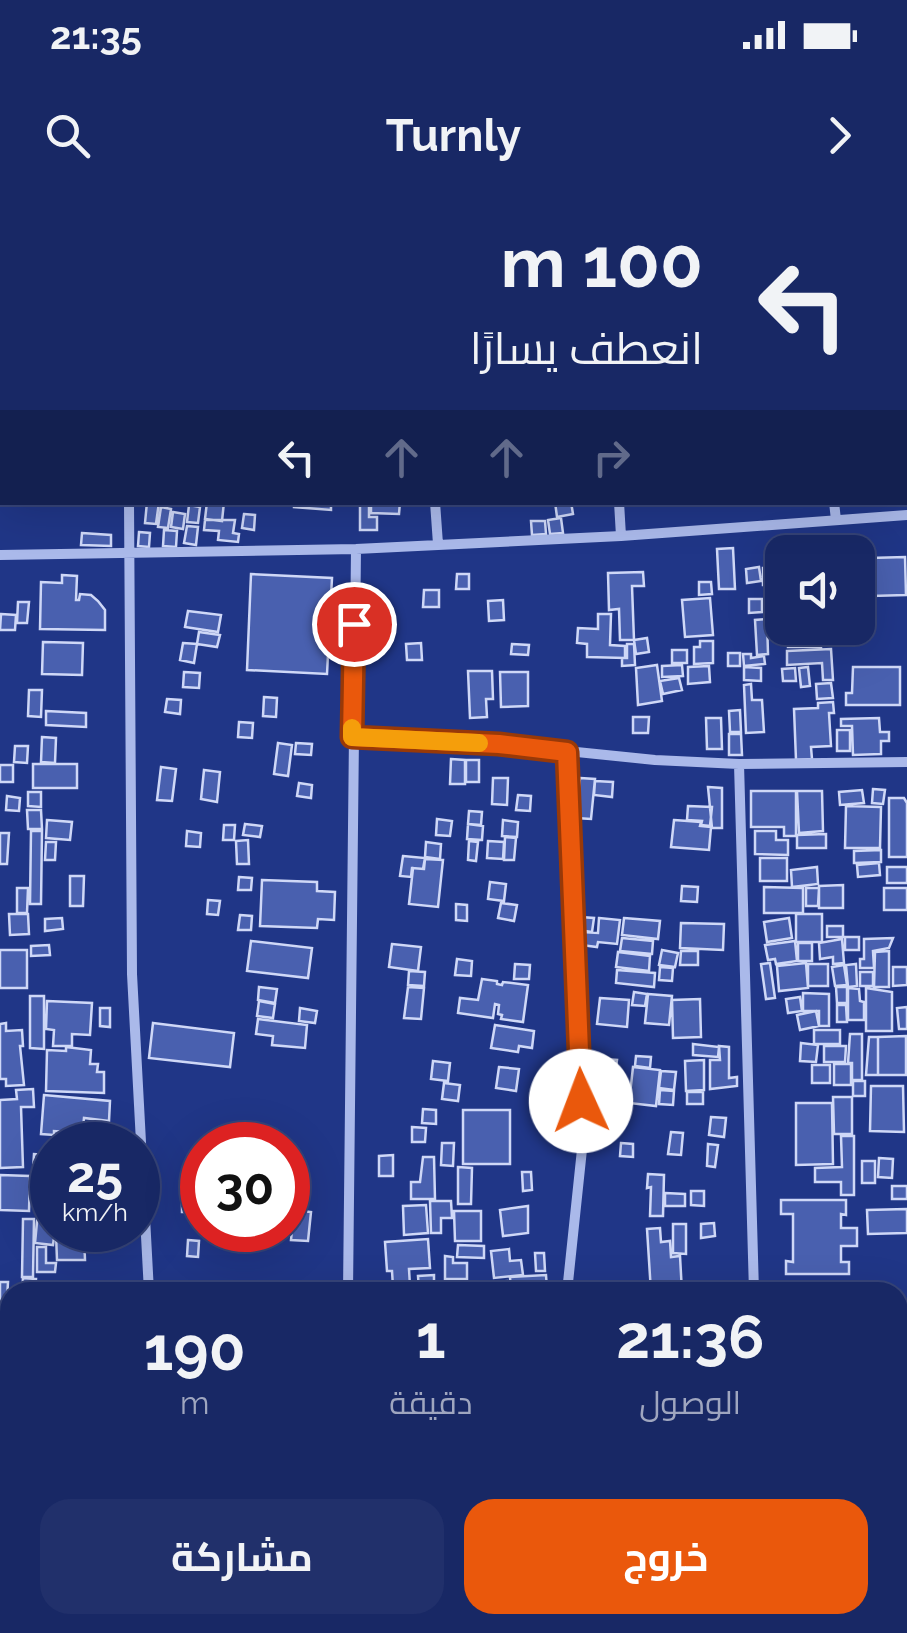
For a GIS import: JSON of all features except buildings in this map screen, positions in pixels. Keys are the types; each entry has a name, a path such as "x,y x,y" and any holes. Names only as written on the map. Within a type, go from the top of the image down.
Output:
{"street":[{"path":"129,505 132,974 148,1282"},
{"path":"434,505 438,544"},
{"path":"619,505 621,536"},
{"path":"834,505 836,520"},
{"path":"0,555 356,549 621,536 907,515"},
{"path":"348,1282 356,549"},
{"path":"352,737 499,744 739,764 907,762"},
{"path":"567,752 583,1140 568,1282"},
{"path":"739,764 754,1282"}],"slow traffic":[{"path":"352,728 352,737 479,743"}],"route":[{"path":"354,624 352,737 499,744 567,752 581,1101"}]}
